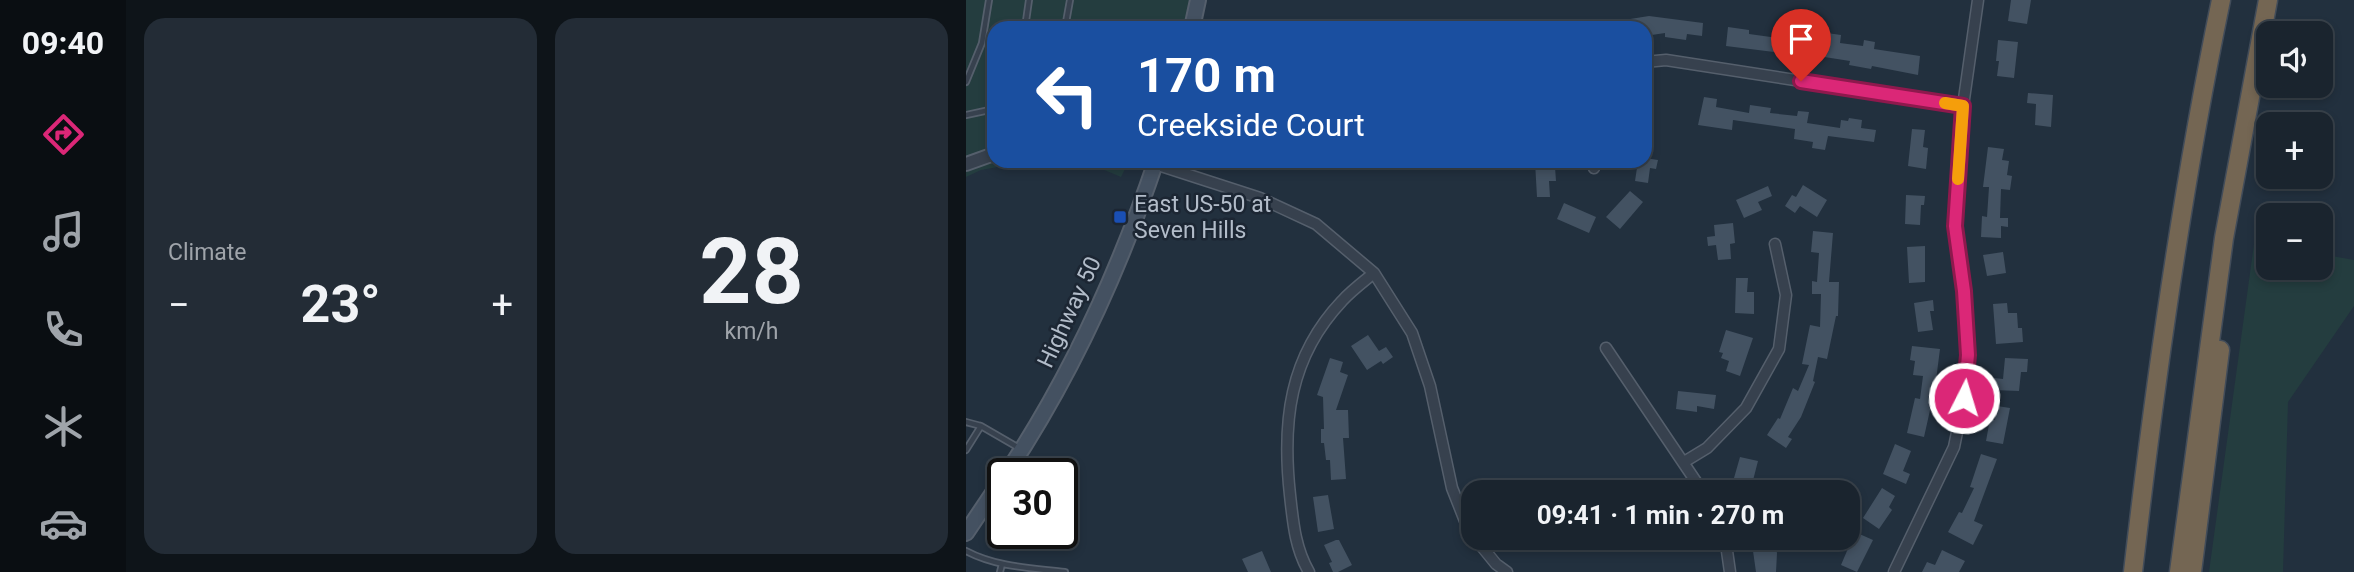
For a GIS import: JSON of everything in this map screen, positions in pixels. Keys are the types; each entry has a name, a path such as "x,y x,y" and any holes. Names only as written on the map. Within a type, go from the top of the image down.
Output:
{"highway":[{"path":"2133,572 2163,335 2197,124 2221,0"},
{"path":"2179,572 2224,238 2268,0"},
{"path":"2192,572 2223,319 2224,238"}],"main road":[{"path":"1194,21 1198,0"},
{"name":"Highway 50","path":"1016,458 1054,397 1083,341 1119,259 1150,168"},
{"name":"Highway 50","path":"966,533 987,502"}],"street":[{"path":"1894,572 1954,447 1960,422 1968,355 1964,291 1955,226 1963,106 1978,0"},
{"path":"1652,61 1665,60 1963,106"},
{"path":"966,164 987,156"},
{"path":"1170,168 1260,198 1316,224 1374,273 1412,333 1430,386 1452,488 1461,511"},
{"path":"1684,462 1707,448 1746,408 1779,349 1786,295 1775,244"},
{"path":"1309,572 1295,537 1286,457 1287,416 1297,376 1313,339 1342,301 1374,273"},
{"path":"1606,348 1695,480"},
{"path":"1485,550 1507,572"},
{"path":"1727,550 1730,572"}],"lane":[{"path":"966,82 982,43 989,0"},
{"path":"1027,21 1029,0"},
{"path":"1066,21 1070,0"},
{"path":"966,115 987,110"},
{"path":"966,422 981,426 1022,450"},
{"path":"966,450 981,426"},
{"path":"966,551 982,560 1065,572"},
{"path":"1000,572 1002,564"}],"green space":[{"path":"966,0 1190,0 1186,21 987,21 987,168 993,168 966,177"},
{"path":"1100,168 1126,168 1121,177"},
{"path":"2254,244 2256,280 2333,280 2333,256 2354,260 2354,306 2288,402 2283,572 2209,572"}],"building":[{"path":"2011,0 2031,0 2027,24 2008,21"},
{"path":"1649,16 1703,23 1702,36 1687,34 1686,40 1665,37 1665,33 1652,35 1652,21 1618,21"},
{"path":"1728,27 1749,30 1749,34 1794,40 1793,44 1811,47 1813,31 1841,35 1840,43 1863,46 1864,40 1875,42 1874,49 1920,56 1918,75 1872,66 1871,69 1849,65 1850,61 1818,56 1817,61 1805,59 1806,56 1726,46"},
{"path":"1998,40 2018,42 2014,78 1997,76"},
{"path":"2028,93 2053,95 2051,127 2035,125 2036,104 2027,103"},
{"path":"1704,97 1717,99 1716,107 1749,113 1750,105 1771,108 1770,113 1797,116 1798,111 1809,112 1807,123 1840,128 1841,120 1862,120 1861,128 1876,130 1874,142 1828,136 1825,150 1812,148 1813,142 1794,139 1795,129 1733,120 1732,130 1698,125"},
{"path":"1912,129 1925,130 1923,147 1928,148 1926,169 1908,166"},
{"path":"1988,147 2004,149 2002,160 2009,161 2007,175 2012,176 2010,190 2001,189 2000,218 2008,218 2008,227 2001,226 2001,238 1981,237 1982,216 1987,217 1989,187 1983,187"},
{"path":"1652,159 1658,160 1656,169 1650,168"},
{"path":"1535,168 1555,168 1556,181 1549,181 1550,197 1537,197"},
{"path":"1637,168 1650,168 1648,183 1635,181"},
{"path":"1803,185 1827,200 1817,217 1800,206 1795,213 1785,206 1792,195 1796,197"},
{"path":"1768,186 1772,196 1758,202 1762,210 1744,218 1736,200"},
{"path":"1630,191 1643,202 1620,229 1606,217"},
{"path":"1906,195 1925,196 1924,205 1921,205 1920,225 1905,224"},
{"path":"1564,203 1596,217 1589,233 1557,219"},
{"path":"1733,223 1735,243 1730,244 1731,259 1718,260 1716,245 1708,246 1707,237 1715,236 1714,225"},
{"path":"1813,231 1833,233 1829,282 1839,282 1838,316 1827,359 1818,357 1813,381 1815,382 1801,417 1788,437 1792,439 1786,448 1767,435 1778,418 1780,419 1793,388 1798,391 1809,365 1802,364 1810,325 1820,327 1821,294 1812,294 1812,281 1817,282 1819,253 1811,252"},
{"path":"1925,246 1925,282 1909,283 1907,247"},
{"path":"2003,252 2006,273 1987,276 1983,255"},
{"path":"1736,278 1748,278 1747,292 1754,292 1754,314 1735,313"},
{"path":"1933,300 1934,311 1930,311 1933,330 1918,332 1914,303"},
{"path":"2007,303 2008,313 2017,313 2023,342 1996,344 1993,304"},
{"path":"1726,330 1753,338 1740,376 1726,371 1729,361 1721,358 1723,353 1719,352"},
{"path":"1368,335 1379,351 1386,347 1393,357 1367,370 1351,346"},
{"path":"1912,346 1940,349 1924,437 1907,433 1915,398 1920,399 1923,376 1913,375 1915,361 1910,360"},
{"path":"1330,358 1343,362 1340,372 1348,375 1336,410 1348,410 1349,438 1343,438 1346,479 1331,480 1330,460 1326,460 1324,443 1321,443 1321,429 1324,429 1323,397 1317,395"},
{"path":"2005,358 2028,359 2027,372 2021,372 2019,391 1994,390 1994,378 2003,379"},
{"path":"1678,391 1716,395 1714,409 1697,406 1697,412 1676,409"},
{"path":"1997,406 2010,408 2003,444 1986,441 1990,419 1995,420"},
{"path":"1895,444 1911,451 1903,471 1910,474 1906,484 1883,474"},
{"path":"1981,454 1997,459 1974,521 1983,525 1973,545 1948,532 1959,512 1962,513 1974,488 1970,487"},
{"path":"1740,457 1758,461 1753,480 1734,478"},
{"path":"1882,488 1895,496 1889,507 1892,510 1879,529 1863,518"},
{"path":"1328,495 1334,529 1318,532 1313,497"},
{"path":"1860,534 1873,540 1857,572 1841,565 1847,550 1860,550"},
{"path":"1339,540 1352,565 1333,572 1329,563 1332,562 1324,545"},
{"path":"1753,550 1776,550 1776,572 1756,572"},
{"path":"1942,550 1965,561 1959,572 1922,572 1927,562 1935,565"},
{"path":"1262,551 1271,572 1248,572 1242,559"}],"slow traffic":[{"path":"1945,103 1963,106 1958,179"}],"place":[{"name":"East US-50 at Seven Hills","path":"1120,217"}],"route":[{"path":"1801,81 1963,106 1955,226 1964,291 1968,355 1964,398"}]}
